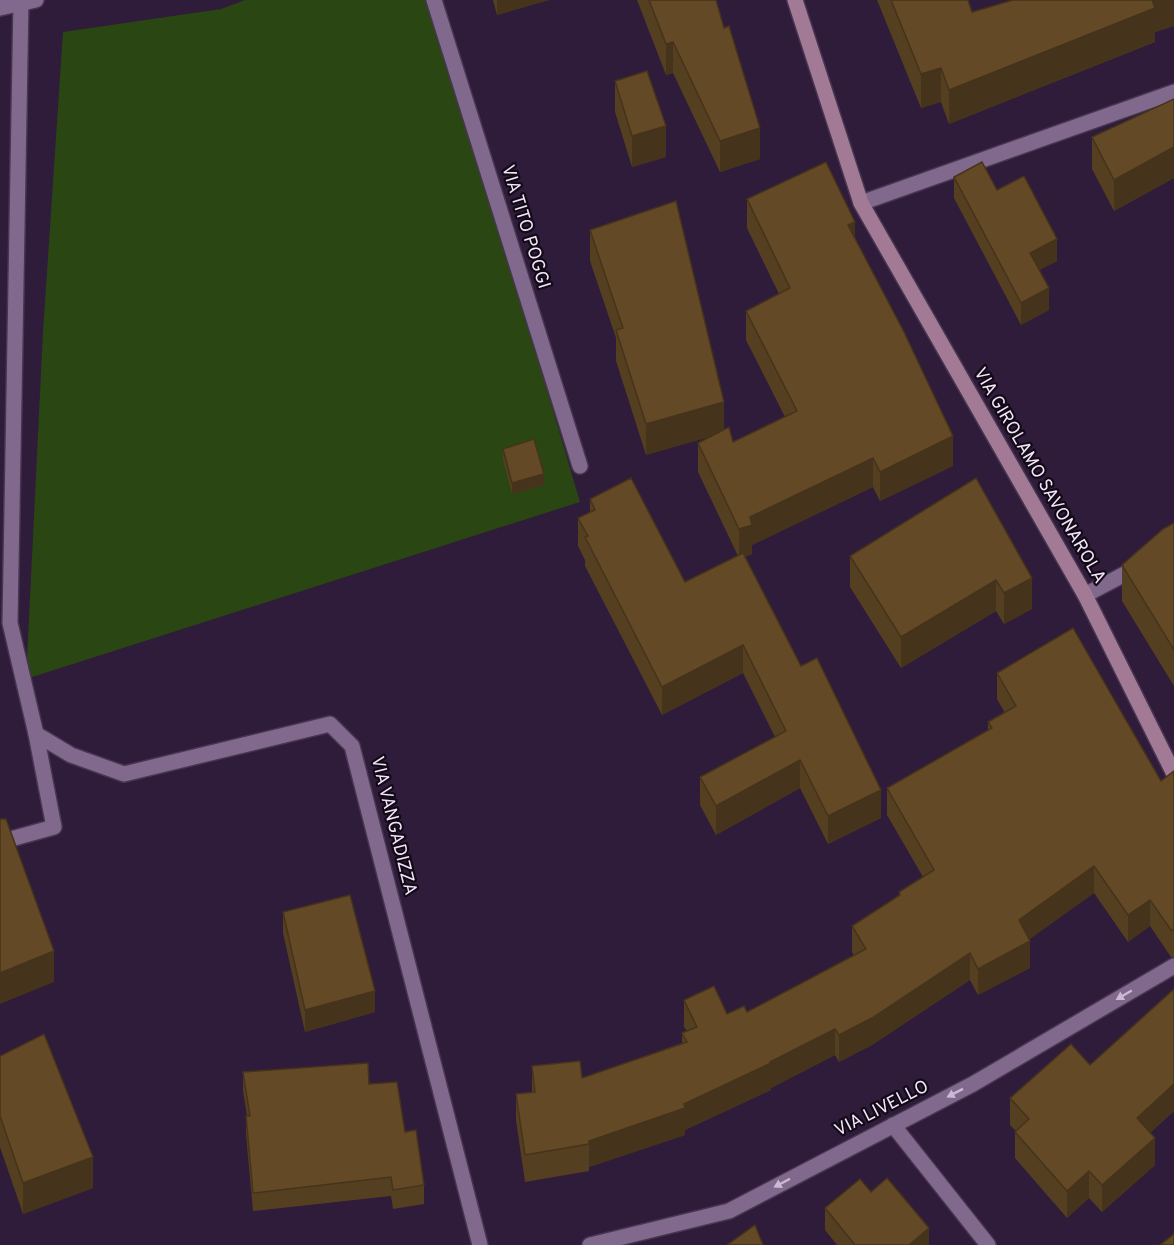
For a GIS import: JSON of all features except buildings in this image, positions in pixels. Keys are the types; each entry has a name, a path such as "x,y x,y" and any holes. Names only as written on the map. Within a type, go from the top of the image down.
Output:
{"street":[{"path":"0,8 36,0"},
{"name":"VIA TITO POGGI","path":"434,0 580,466"},
{"name":"VIA GIROLAMO SAVONAROLA","path":"795,0 861,202 1084,594 1174,774"},
{"path":"0,843 54,827 36,734 10,623 21,2"},
{"path":"861,202 1174,92"},
{"path":"1084,594 1174,548"},
{"name":"VIA VANGADIZZA","path":"36,734 71,755 124,774 330,724 352,746 480,1245"},
{"name":"VIA LIVELLO","path":"590,1245 729,1211 973,1084 1174,966"},
{"path":"893,1125 988,1245"}],"green space":[{"path":"245,0 432,0 580,502 26,679 43,332 63,32 221,9"}]}
